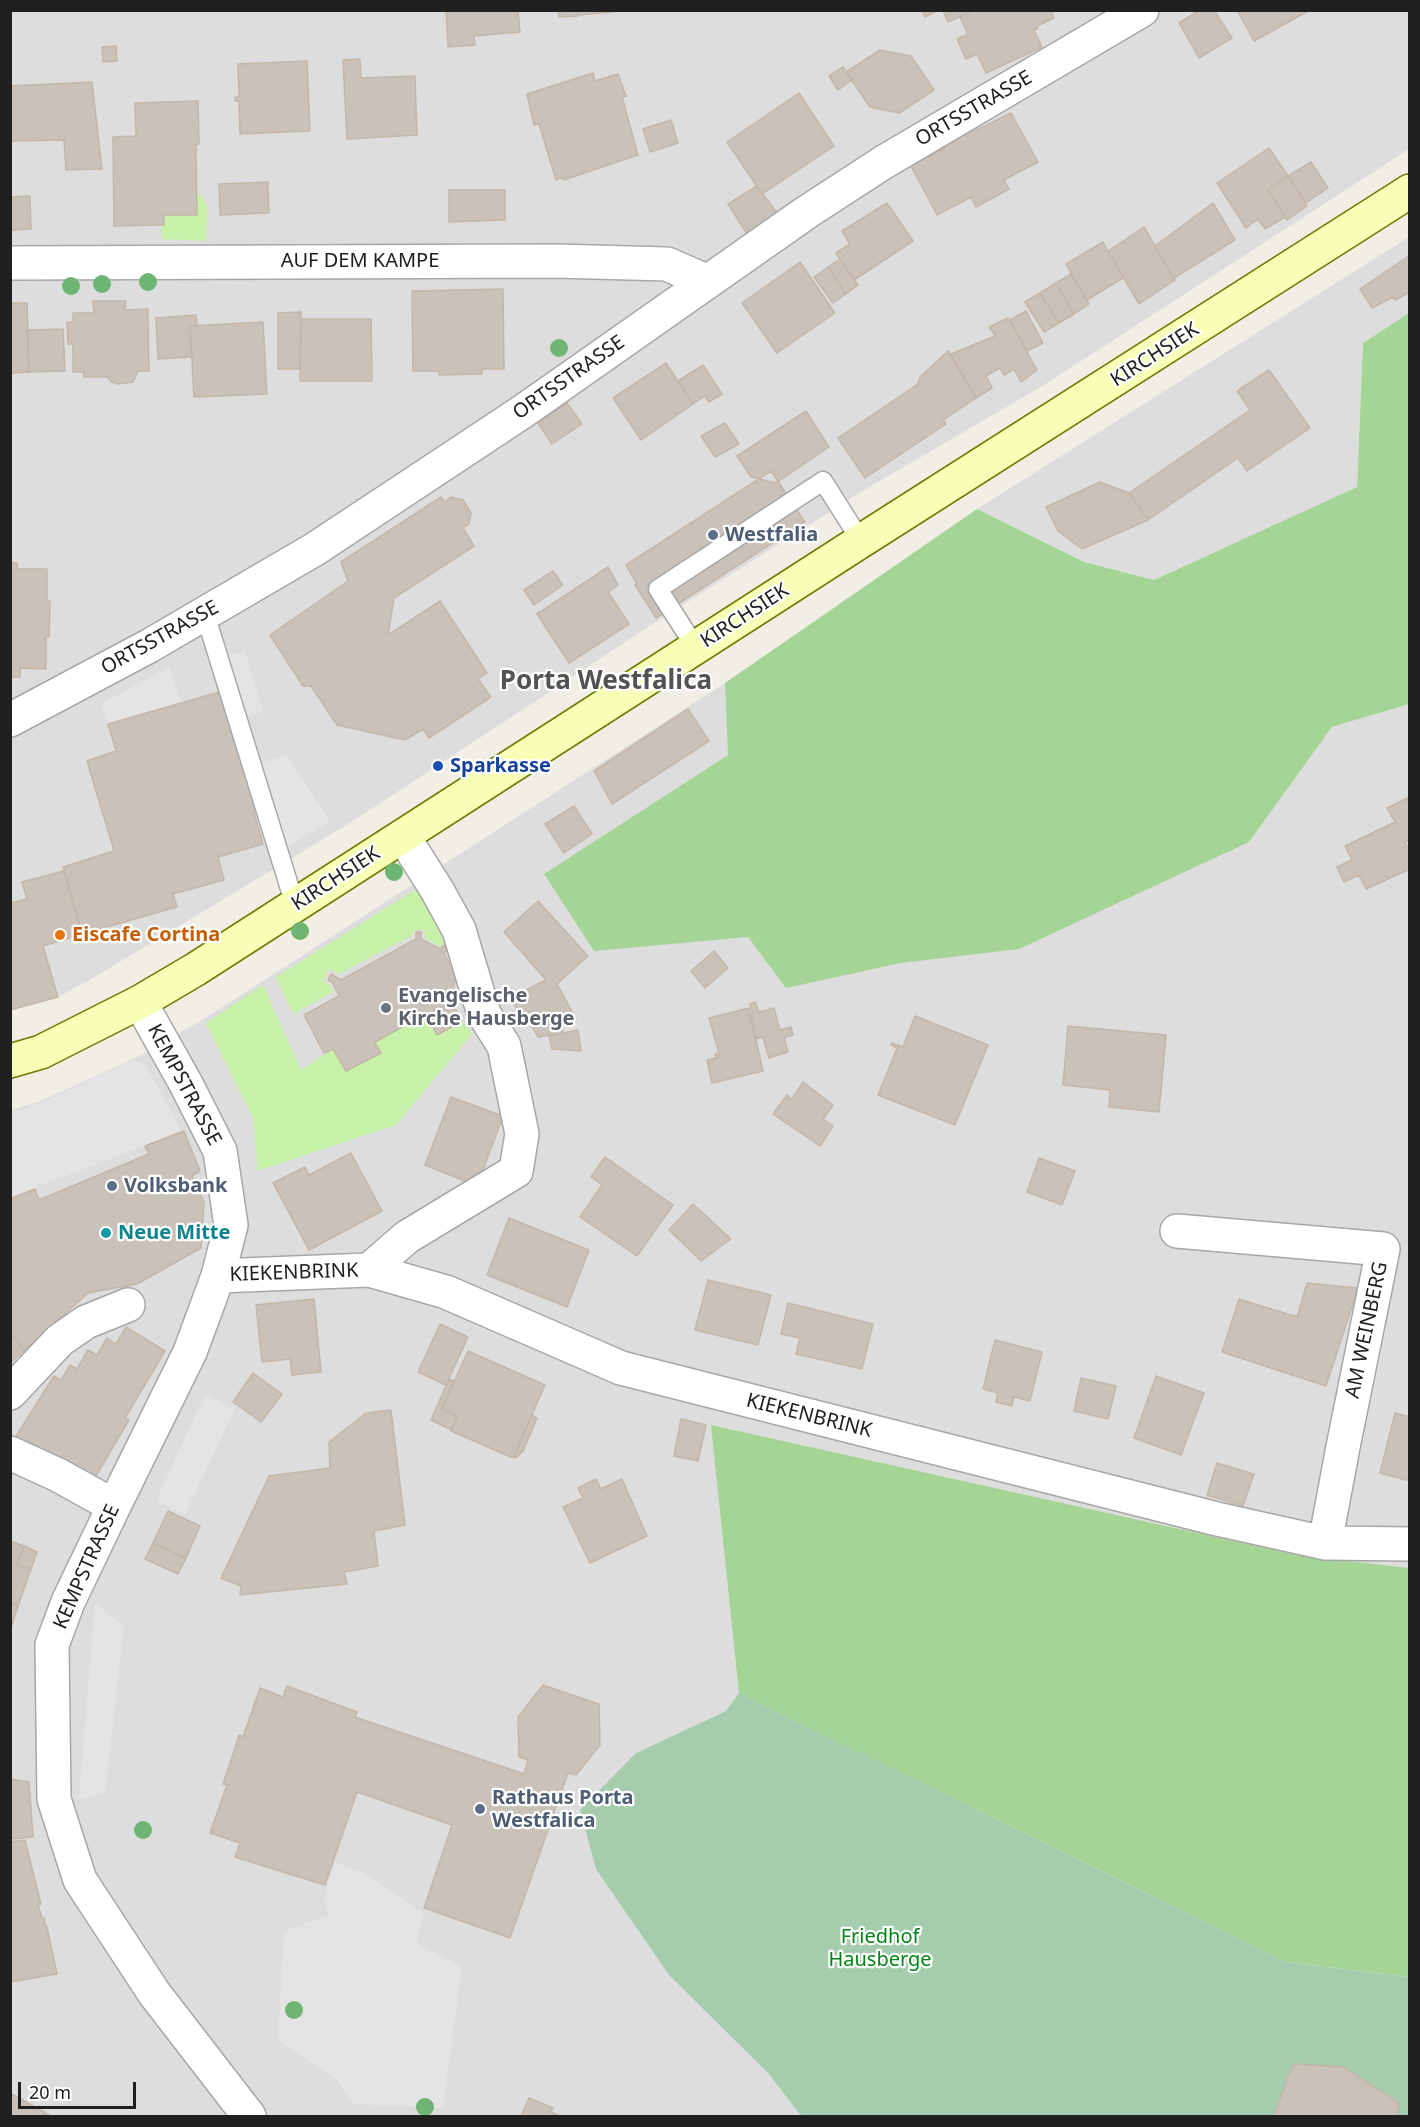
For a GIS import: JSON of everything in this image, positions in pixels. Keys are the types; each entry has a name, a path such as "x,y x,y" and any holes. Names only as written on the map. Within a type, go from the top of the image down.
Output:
{"main road":[{"name":"KIRCHSIEK","path":"10,1061 42,1052 140,1002 1410,192"}],"street":[{"name":"ORTSSTRASSE","path":"10,720 149,646 334,536 522,412 706,281 884,162 1122,15"},
{"name":"AUF DEM KAMPE","path":"10,263 508,261 666,264 706,281"},
{"path":"369,1270 407,1237 516,1171 522,1134 504,1046 484,1014 459,930 403,836"},
{"name":"KEMPSTRASSE","path":"140,1002 220,1151 231,1225 218,1276 190,1352 68,1602 52,1645 54,1799 80,1880 154,1993 249,2116"},
{"name":"AM WEINBERG","path":"1177,1231 1383,1249 1325,1543"},
{"name":"KIEKENBRINK","path":"218,1276 369,1270 446,1292 621,1368 1217,1519 1325,1543 1410,1544"},
{"path":"10,1393 60,1340 86,1322 128,1305"},
{"path":"10,1453 114,1506"}],"lane":[{"path":"696,648 658,589 823,481 861,541"},
{"path":"205,614 295,905"}],"shaded area":[{"path":"11,11 1409,11 1409,149 1044,385 861,492 656,622 353,821 93,978 58,997 11,1010"},
{"path":"1409,237 1409,313 1363,343 1357,487 1154,580 1084,562 977,509"},
{"path":"245,651 263,712 247,716 229,655"},
{"path":"169,667 182,702 108,724 101,704"},
{"path":"725,683 728,755 545,875 594,950 748,937 786,987 901,963 1249,842 1332,727 1409,704 1409,1977 726,1711 636,1753 768,2073 801,2116 11,2116 11,1110 41,1101 137,1057 204,1019"},
{"path":"287,755 330,821 288,847 261,763"},
{"path":"132,1060 145,1064 182,1131 11,1197 11,1112 41,1103"},
{"path":"205,1394 235,1409 185,1514 156,1501"},
{"path":"95,1603 124,1627 105,1793 79,1800"},
{"path":"335,1862 368,1875 423,1913 417,1944 462,1966 443,2108 353,2104 336,2079 278,2040 284,1931 329,1915 324,1899"}],"green space":[{"path":"197,190 207,205 206,241 162,239 161,225 164,225 164,215 197,214"},
{"path":"1409,313 1409,704 1332,727 1249,842 1019,949 901,963 786,988 748,937 594,951 544,874 728,755 725,683 977,509 1084,562 1154,580 1357,487 1363,343"},
{"path":"418,888 447,941 439,946 425,938 425,930 414,930 413,935 339,974 329,969 323,982 330,985 333,992 293,1014 276,977"},
{"path":"263,985 301,1070 333,1049 380,1053 375,1042 426,1014 437,1035 462,1021 472,1034 396,1125 258,1171 253,1118 206,1023"},
{"path":"711,1425 1296,1555 1409,1568 1409,1977 1287,1962 739,1693"},
{"name":"Friedhof Hausberge","path":"739,1693 1287,1962 1409,1977 1409,2116 801,2116 768,2073 669,1975 596,1869 580,1810 636,1753 726,1711"}],"building":[{"path":"446,10 518,10 520,32 474,36 475,45 448,47"},
{"path":"558,10 578,10 578,16 559,17"},
{"path":"578,10 613,10 613,12 578,15"},
{"path":"922,10 938,10 925,17"},
{"path":"943,10 957,10 945,16"},
{"path":"957,10 973,11 948,22 945,16"},
{"path":"975,10 1051,10 1054,18 1037,26 1038,28 1034,30 1042,47 986,73 977,54 966,59 957,39 968,34 960,17"},
{"path":"1200,10 1214,10 1232,38 1199,58 1179,23"},
{"path":"1237,10 1310,10 1254,41"},
{"path":"116,46 117,61 103,62 102,47"},
{"path":"880,50 911,56 934,90 899,113 870,107 846,72"},
{"path":"360,59 361,78 415,76 417,135 347,139 343,60"},
{"path":"307,61 310,131 240,134 239,101 235,101 235,97 239,97 238,64"},
{"path":"843,67 852,80 838,90 829,76"},
{"path":"593,73 595,81 618,74 626,96 622,97 638,155 564,180 563,177 556,180 539,124 534,125 527,94"},
{"path":"92,82 102,169 66,170 64,140 10,141 10,86"},
{"path":"799,93 834,146 762,194 727,142"},
{"path":"198,101 197,215 164,215 164,225 114,226 113,137 136,136 135,103"},
{"path":"1011,113 1038,162 1004,180 1009,189 976,207 971,197 937,215 911,166 945,148 943,144"},
{"path":"671,120 678,143 650,152 643,129"},
{"path":"1269,148 1288,176 1268,190 1285,217 1265,229 1258,219 1246,228 1217,183"},
{"path":"1311,162 1328,188 1306,203 1288,176"},
{"path":"1288,176 1307,206 1287,220 1268,190"},
{"path":"268,182 269,213 220,215 219,184"},
{"path":"757,186 777,213 747,234 728,204"},
{"path":"449,190 505,190 505,220 449,222"},
{"path":"30,196 31,229 10,230 10,197"},
{"path":"887,203 913,241 854,280 836,253 850,244 842,231"},
{"path":"1213,203 1235,240 1174,278 1155,246"},
{"path":"1144,227 1175,280 1139,304 1108,251"},
{"path":"1103,242 1123,278 1087,300 1066,264"},
{"path":"1410,255 1410,292 1395,300 1393,297 1372,308 1360,289"},
{"path":"840,259 858,285 846,294 828,267"},
{"path":"800,262 835,313 777,353 742,303"},
{"path":"828,267 846,294 833,303 814,277"},
{"path":"1071,274 1089,304 1074,314 1056,283"},
{"path":"1056,283 1074,314 1059,323 1040,293"},
{"path":"503,289 504,369 482,369 482,374 439,375 439,371 413,371 412,291"},
{"path":"1040,293 1059,323 1044,332 1025,302"},
{"path":"93,301 126,301 125,310 148,309 149,371 138,371 133,382 118,384 107,377 84,377 84,372 73,372 73,344 68,344 67,322 73,322 73,313 94,313"},
{"path":"10,303 27,303 29,372 10,373"},
{"path":"1026,311 1043,343 1027,351 1010,320"},
{"path":"301,312 300,369 278,369 278,313"},
{"path":"196,315 197,326 190,326 192,357 158,359 156,318"},
{"path":"1008,318 1037,370 1021,382 1014,369 1004,375 1000,368 986,376 992,388 976,398 951,354 995,336 989,327"},
{"path":"301,319 371,319 372,381 300,381"},
{"path":"263,322 267,394 194,397 190,326"},
{"path":"63,329 65,371 29,372 27,330"},
{"path":"948,351 976,398 943,420 946,424 865,478 838,438 918,384 920,377"},
{"path":"666,363 693,404 641,440 613,398"},
{"path":"703,365 722,394 709,402 705,396 693,404 678,381"},
{"path":"1269,370 1310,428 1247,471 1238,458 1148,520 1129,493 1250,410 1237,391"},
{"path":"567,403 582,424 552,444 538,423"},
{"path":"806,411 829,447 776,483 751,477 737,456"},
{"path":"725,423 739,444 715,457 701,436"},
{"path":"771,471 805,522 656,618 635,585 637,584 626,565"},
{"path":"1100,482 1129,493 1148,520 1082,549 1058,531 1046,507"},
{"path":"441,497 445,502 451,497 463,500 471,513 469,524 463,528 474,546 394,598 388,635 440,601 487,673 478,679 491,697 429,738 423,729 405,740 337,725 311,686 303,686 270,635 348,581 341,562"},
{"path":"10,563 17,563 17,569 47,569 47,601 50,601 49,637 46,637 46,669 20,668 20,677 10,677"},
{"path":"608,567 618,585 608,592 629,624 569,663 537,614"},
{"path":"553,571 563,585 534,605 524,590"},
{"path":"223,691 257,808 253,809 263,844 218,857 224,880 173,894 177,907 82,934 63,867 114,851 87,761 116,751 108,724"},
{"path":"688,709 709,741 612,804 594,771"},
{"path":"1410,797 1410,840 1405,842 1410,851 1410,869 1366,889 1359,875 1344,882 1337,867 1352,860 1345,846 1395,822 1387,808"},
{"path":"574,806 592,834 564,853 545,824"},
{"path":"64,871 82,934 43,946 58,997 10,1010 10,903 27,899 22,882"},
{"path":"538,901 588,956 557,984 576,1019 560,1025 564,1033 538,1037 530,1023 536,1020 532,1011 521,1016 511,998 546,980 504,932"},
{"name":"Evangelische Kirche Hausberge","path":"416,932 421,932 421,939 440,949 444,945 448,948 444,953 456,976 451,1001 462,1021 437,1035 426,1014 375,1042 381,1053 346,1071 333,1049 324,1053 304,1015 339,996 332,982 328,980 331,974 341,980 416,939"},
{"path":"714,951 728,968 705,988 691,971"},
{"path":"755,1002 759,1012 774,1008 780,1030 791,1027 793,1035 784,1038 788,1052 769,1058 763,1037 756,1039 750,1015 753,1014 750,1004"},
{"path":"749,1008 763,1071 712,1083 707,1060 719,1057 715,1054 719,1053 709,1018"},
{"path":"915,1016 988,1045 955,1125 878,1095 897,1048 891,1045 892,1043 903,1047"},
{"path":"1068,1026 1166,1035 1159,1112 1109,1107 1110,1090 1063,1085"},
{"path":"578,1030 581,1051 552,1049 549,1036"},
{"path":"803,1082 833,1105 823,1119 833,1126 820,1146 773,1114 787,1095 792,1099"},
{"path":"451,1097 503,1116 477,1186 425,1165"},
{"name":"Neue Mitte","path":"184,1131 200,1171 192,1176 204,1202 201,1248 137,1284 88,1293 25,1350 10,1333 10,1219 14,1217 10,1208 10,1199 35,1189 39,1200 149,1154 145,1146"},
{"path":"351,1153 382,1211 309,1250 273,1183 305,1167 309,1175"},
{"path":"605,1157 673,1205 637,1256 580,1217 602,1185 591,1177"},
{"path":"1039,1158 1075,1171 1062,1205 1027,1192"},
{"path":"693,1204 731,1239 701,1261 669,1230"},
{"path":"509,1218 589,1250 567,1307 487,1275"},
{"path":"708,1280 771,1295 758,1345 695,1330"},
{"path":"1307,1283 1358,1288 1326,1386 1222,1352 1239,1299 1297,1317"},
{"path":"314,1299 321,1372 292,1375 290,1359 262,1362 256,1305"},
{"path":"788,1303 873,1324 862,1369 796,1354 800,1338 781,1334"},
{"path":"440,1324 468,1337 446,1385 418,1372"},
{"path":"126,1327 165,1351 125,1418 129,1420 91,1484 15,1438 54,1376 61,1380 70,1365 77,1369 88,1350 97,1355 107,1338 116,1344"},
{"path":"10,1333 25,1350 11,1362 10,1362"},
{"path":"995,1340 1042,1352 1030,1401 1014,1397 1012,1406 996,1402 998,1393 983,1389"},
{"path":"468,1351 545,1385 513,1458 451,1431 457,1416 442,1409"},
{"path":"253,1373 282,1394 261,1422 233,1402"},
{"path":"1156,1376 1204,1393 1181,1455 1134,1438"},
{"path":"1081,1378 1116,1386 1108,1419 1074,1411"},
{"path":"449,1379 454,1381 442,1409 457,1416 452,1430 431,1420"},
{"path":"391,1410 405,1525 374,1531 378,1566 344,1572 347,1584 240,1595 241,1586 221,1578 269,1476 330,1468 329,1442 366,1413"},
{"path":"1395,1413 1410,1417 1410,1481 1380,1473"},
{"path":"532,1415 537,1418 523,1451 516,1458 514,1457"},
{"path":"681,1419 706,1425 698,1461 674,1456"},
{"path":"1217,1463 1254,1474 1243,1506 1207,1495"},
{"path":"596,1479 601,1489 622,1479 647,1536 590,1563 563,1507 583,1498 578,1488"},
{"path":"168,1511 200,1526 186,1558 153,1543"},
{"path":"10,1541 24,1546 17,1565 31,1569 18,1606 10,1603"},
{"path":"153,1543 186,1558 178,1574 145,1559"},
{"path":"24,1546 37,1552 31,1569 17,1565"},
{"path":"10,1603 18,1606 12,1625 10,1625"},
{"name":"Rathaus Porta Westfalica","path":"543,1685 599,1704 600,1745 576,1775 568,1773 510,1938 424,1908 452,1825 357,1792 325,1885 235,1857 240,1843 210,1833 227,1785 223,1784 239,1735 243,1737 260,1688 283,1697 287,1686 357,1712 355,1717 524,1774 528,1760 519,1757 518,1717"},
{"path":"10,1779 29,1782 33,1837 10,1839"},
{"path":"25,1840 41,1904 38,1905 47,1927 57,1974 10,1982 10,1842"},
{"path":"1293,2064 1343,2067 1400,2104 1396,2116 1274,2116"},
{"path":"10,2093 51,2116 10,2116"},
{"path":"529,2098 553,2108 551,2112 560,2116 521,2116"}],"place":[{"name":"Westfalia","path":"713,535"},
{"name":"Sparkasse","path":"438,766"},
{"name":"Eiscafe Cortina","path":"60,935"},
{"name":"Evangelische Kirche Hausberge","path":"386,1008"},
{"name":"Volksbank","path":"112,1186"},
{"name":"Neue Mitte","path":"106,1233"},
{"name":"Rathaus Porta Westfalica","path":"480,1809"}],"district":[{"name":"Porta Westfalica","path":"606,682"}]}
